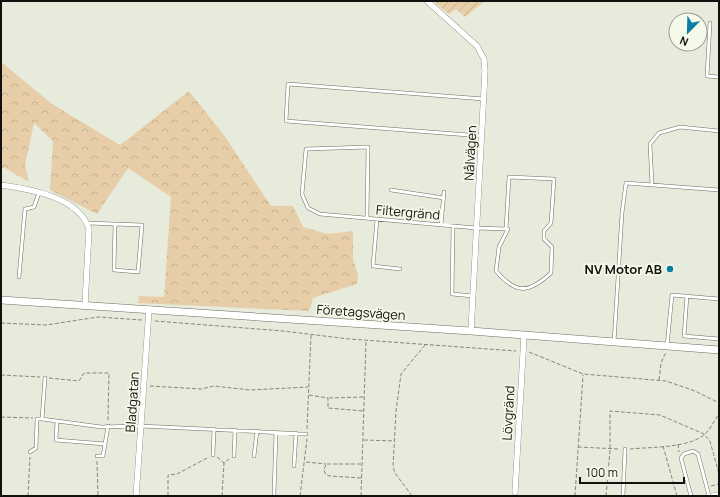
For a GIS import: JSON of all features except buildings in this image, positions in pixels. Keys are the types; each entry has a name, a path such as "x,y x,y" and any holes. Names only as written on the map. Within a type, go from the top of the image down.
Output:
{"street":[{"name":"Nålvägen","path":"427,1 477,46 484,59 484,99 471,331"},
{"path":"1,185 39,193 69,205 77,210 87,223 89,229 85,305"},
{"name":"Företagsvägen","path":"1,300 471,331 719,350"},
{"name":"Bladgatan","path":"136,496 149,309"},
{"name":"Lövgränd","path":"515,492 524,336"}],"lane":[{"path":"710,23 707,76 719,76"},
{"path":"482,136 286,121 286,114 288,84 484,99"},
{"path":"652,185 650,144 659,133 680,127 719,131"},
{"name":"Filtergränd","path":"367,218 368,147 306,149 302,194 308,208 320,214 476,228 506,229"},
{"path":"509,177 554,179 551,223 544,231 544,239 552,247 551,273 538,285 525,289 508,284 496,270 499,247 508,229 506,229 509,177"},
{"path":"614,342 622,212 626,183 719,190"},
{"path":"391,190 444,198"},
{"path":"441,225 444,192"},
{"path":"19,278 25,209 34,206 39,193"},
{"path":"377,219 373,266 400,269"},
{"path":"87,223 115,224 142,225 138,272 114,270 115,224"},
{"path":"453,226 452,294 473,296"},
{"path":"668,346 672,295 719,299"},
{"path":"687,296 684,336 719,339"},
{"path":"42,418 45,378"},
{"path":"30,452 36,448 37,419 42,418 108,426 141,426 306,434"},
{"path":"57,421 56,440 105,444"},
{"path":"97,456 103,456 108,426"},
{"path":"214,429 214,455"},
{"path":"234,456 235,430"},
{"path":"254,456 257,431"},
{"path":"274,494 276,432"},
{"path":"294,466 296,433"},
{"path":"623,496 625,450"},
{"path":"691,496 681,458 684,454 693,451 698,454 709,496"}],"path":[{"path":"1,323 46,325 98,317 283,330 366,340 425,345 523,351 536,353 583,374 659,380 683,386 719,403"},
{"path":"300,496 305,462 311,334"},
{"path":"361,496 364,440 366,340"},
{"path":"412,496 395,473 393,467 397,404 401,374 425,345"},
{"path":"659,380 661,363 665,354 672,354"},
{"path":"1,375 79,380 84,373 109,373 108,426"},
{"path":"575,496 583,374"},
{"path":"144,386 201,389 219,386 250,390 308,386"},
{"path":"308,395 328,398 364,397"},
{"path":"328,398 328,408 364,412"},
{"path":"606,496 610,448 610,411 660,415 704,434 710,441 719,474"},
{"path":"578,447 625,450 694,441 704,434 719,414"},
{"path":"1,417 37,419"},
{"path":"364,440 395,441"},
{"path":"678,444 679,451 684,454"},
{"path":"663,446 677,496"},
{"path":"28,496 30,452"},
{"path":"168,496 168,475 177,474 214,455 224,463"},
{"path":"97,456 98,496"},
{"path":"224,463 234,456"},
{"path":"305,462 326,464 362,464"},
{"path":"222,496 224,463"},
{"path":"326,464 324,472 330,476 362,478"},
{"path":"707,488 719,484"}],"green space":[{"path":"433,1 485,1 465,17 456,9 449,14"},
{"path":"1,62 52,104 120,145 189,91 226,138 271,206 293,206 303,227 328,234 353,231 353,260 358,274 357,284 313,298 309,311 138,303 139,296 164,297 171,197 128,168 97,214 50,190 53,141 34,123 25,165 29,182 5,168 1,168"}],"place":[{"name":"NV Motor AB","path":"670,269"}]}
